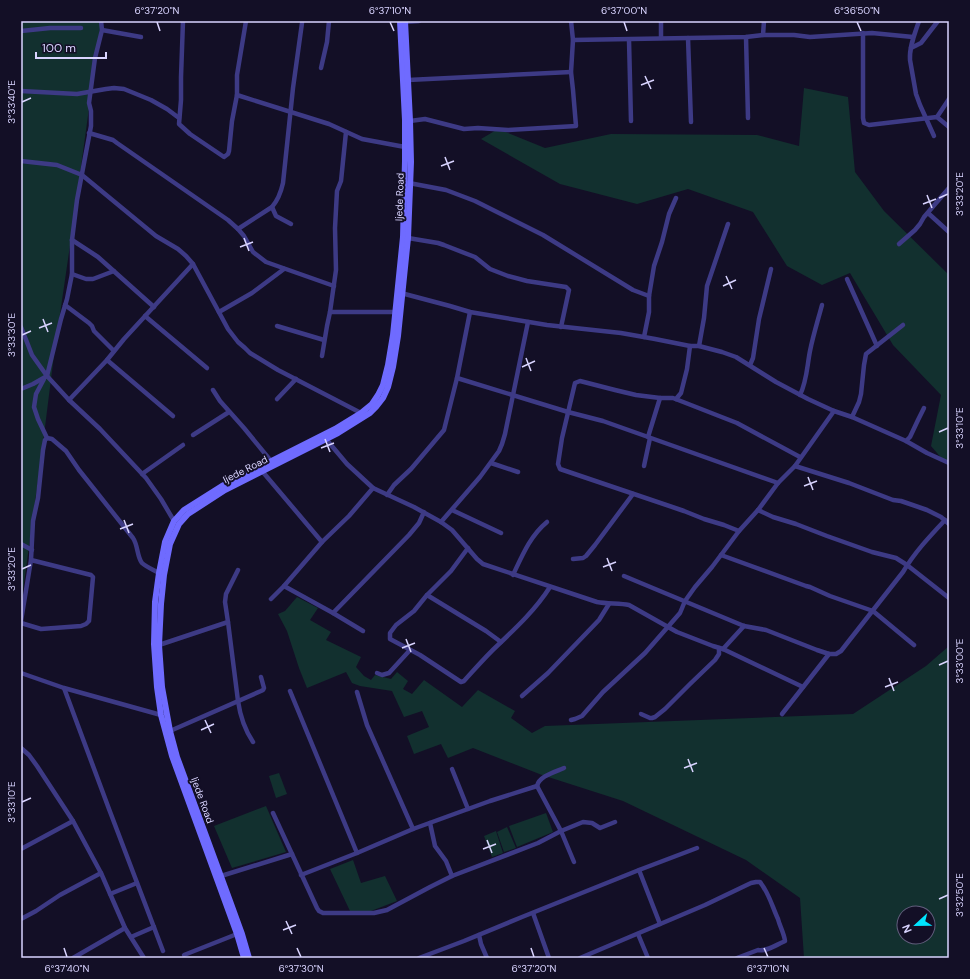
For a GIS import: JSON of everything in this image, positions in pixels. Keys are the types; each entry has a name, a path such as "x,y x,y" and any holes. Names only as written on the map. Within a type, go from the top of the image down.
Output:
{"main road":[{"name":"Ijede Road","path":"244,958 221,876 177,757 170,730 162,687 159,645 160,604 164,575 170,544 179,524 188,514 225,490 338,433 370,413 383,398 388,387 398,336 401,293 408,238 411,162 408,80 403,21"},
{"name":"Ijede Road","path":"249,958 242,934 228,902 172,756 161,715 157,687 154,644 159,573 165,542 174,521 184,510 222,486 335,429 361,413 372,404 383,385 393,335 403,237 405,106 403,21"}],"street":[{"path":"101,21 102,30 95,58 91,92 90,103 92,118 77,200 72,240 72,274 46,377 36,394 34,407 47,438 52,439 66,451 79,470 133,538 136,542 141,562 159,573"},
{"path":"182,21 181,100 179,124 190,134 224,157 228,154 236,95 237,75 246,21"},
{"path":"321,68 327,42 329,21"},
{"path":"403,21 419,21"},
{"path":"410,121 425,119 464,130 478,128 508,130 576,126 574,90 571,72 573,40 571,21"},
{"path":"661,21 661,38"},
{"path":"763,35 764,21"},
{"path":"919,21 913,37 911,48 910,56 912,74 920,105 934,136"},
{"path":"911,48 921,43 938,21"},
{"path":"238,229 272,207 276,203 281,193 302,23"},
{"path":"21,31 50,28 81,28"},
{"path":"102,30 142,37"},
{"path":"573,40 746,37 763,35 794,35 810,37 863,33 913,37"},
{"path":"863,33 864,123 869,125 937,118 949,127"},
{"path":"746,37 748,118"},
{"path":"688,38 692,122"},
{"path":"629,40 631,121"},
{"path":"408,80 571,72"},
{"path":"21,91 77,94 114,88 124,89 151,100 179,118"},
{"path":"236,95 329,124 362,139 405,147"},
{"path":"937,118 949,99"},
{"path":"322,356 336,270 335,228 337,191 341,180 346,132"},
{"path":"89,133 113,140 216,212 238,229 244,236 253,252 266,262 334,286"},
{"path":"21,161 57,165 82,175 156,236 178,249 186,256 193,264 228,329 250,353 272,367 361,413"},
{"path":"409,183 446,190 475,201 543,235 633,290 649,296"},
{"path":"899,244 915,230 949,188"},
{"path":"644,337 649,312 649,296 654,266 662,242 668,214 676,198"},
{"path":"272,207 276,216 291,224"},
{"path":"928,213 949,232"},
{"path":"699,346 704,318 707,286 728,224"},
{"path":"408,238 444,245 475,257 490,269 508,276 527,281 566,287 569,290 561,327"},
{"path":"72,240 98,257 154,307"},
{"path":"69,400 193,264"},
{"path":"219,312 252,293 284,269"},
{"path":"750,365 753,358 771,269"},
{"path":"72,274 86,279 93,279 114,271"},
{"path":"847,279 877,346"},
{"path":"401,293 470,312 561,327 621,333 690,346 699,346 730,354 776,382 808,399 906,441 949,463"},
{"path":"65,305 89,323 94,331 114,351"},
{"path":"800,395 806,376 810,350 822,305"},
{"path":"330,312 395,312"},
{"path":"387,494 411,469 444,430 457,378 470,312"},
{"path":"145,316 207,368"},
{"path":"441,522 480,478 499,452 513,395 528,322"},
{"path":"852,417 861,394 865,358 869,352 903,325"},
{"path":"277,326 324,340"},
{"path":"21,327 32,355 46,377 100,429 142,474 161,499 174,521"},
{"path":"676,399 681,393 687,369 690,346"},
{"path":"107,360 173,416"},
{"path":"21,389 46,377"},
{"path":"457,378 568,412 603,421 778,483"},
{"path":"277,399 296,379"},
{"path":"739,531 560,469 558,464 562,438 574,385 580,381 615,390 660,398 673,398 737,423 800,457"},
{"path":"213,390 220,401 271,461"},
{"path":"644,466 649,437 660,398"},
{"path":"906,441 910,437 924,408"},
{"path":"570,720 582,716 600,695 645,653 680,613 685,601 694,587 721,556 778,483 795,466 834,411"},
{"path":"193,435 229,412"},
{"path":"31,560 92,575 89,621 80,626 40,629 21,622 31,560 33,521 38,498 43,450 45,440 47,438"},
{"path":"326,439 347,464 373,488 424,512 441,522 452,530 483,564 597,602 629,606 687,636 721,648 803,687"},
{"path":"142,474 183,445"},
{"path":"491,463 518,472"},
{"path":"624,576 744,626 766,630 829,654 836,654 841,651 930,536 947,522 932,512 795,466"},
{"path":"262,472 322,542"},
{"path":"271,599 322,542 349,516 373,488"},
{"path":"573,559 583,558 586,556 633,494"},
{"path":"452,510 501,534"},
{"path":"758,510 772,517 796,524 872,552 896,558 949,598"},
{"path":"333,613 409,535 419,523 424,512"},
{"path":"513,575 530,540 547,522"},
{"path":"21,544 32,550"},
{"path":"468,548 451,571 427,595 414,612 396,625 390,633 390,639 461,682 464,681 538,604 550,587"},
{"path":"721,556 810,587 872,611 914,645"},
{"path":"238,570 226,594 225,602 238,701 240,711 252,742"},
{"path":"284,586 363,631"},
{"path":"427,595 502,642"},
{"path":"522,696 548,673 599,620 609,604"},
{"path":"159,645 228,622"},
{"path":"641,714 652,718 665,709 715,660 721,648 744,626"},
{"path":"377,673 382,675 389,673 410,650"},
{"path":"782,714 829,654"},
{"path":"21,673 64,688 161,715"},
{"path":"170,730 263,690 264,688 261,677"},
{"path":"64,688 163,951"},
{"path":"290,691 357,853"},
{"path":"357,692 367,725 413,829"},
{"path":"21,748 29,755 37,766 73,821 101,873 125,928 144,958"},
{"path":"301,875 413,829 537,786 542,778 564,768"},
{"path":"452,769 468,810"},
{"path":"537,786 561,831 574,862"},
{"path":"273,813 316,908 323,912 358,913 374,913 387,910 430,886 452,876 538,843 583,822 592,823 600,828 615,822"},
{"path":"21,849 73,821"},
{"path":"430,823 435,846 446,861 452,876"},
{"path":"419,958 697,848"},
{"path":"221,876 292,854"},
{"path":"639,870 660,924"},
{"path":"21,919 60,895 101,873"},
{"path":"581,958 705,905 751,883 760,882 768,894 785,941 764,950 758,950 737,958"},
{"path":"110,894 137,883"},
{"path":"533,913 549,958"},
{"path":"131,937 154,927"},
{"path":"73,958 125,928"},
{"path":"184,955 237,934"},
{"path":"638,934 648,958"},
{"path":"479,935 487,958"}],"green space":[{"path":"21,21 101,21 54,355 21,605"},
{"path":"804,88 848,97 855,172 884,211 949,275 949,467 931,446 941,395 893,345 850,273 822,285 787,266 753,212 688,189 637,204 560,184 481,139 498,129 545,148 611,134 757,135 799,146"},
{"path":"297,597 318,608 310,620 331,632 326,640 361,657 356,667 364,676 371,680 375,675 391,679 397,672 408,681 403,689 412,694 424,680 462,707 478,690 515,711 511,718 532,733 545,726 853,714 926,666 949,646 949,958 804,958 800,898 746,860 623,801 542,775 473,748 448,758 441,744 414,754 407,736 429,727 422,711 404,717 392,691 360,686 352,683 346,672 307,688 287,631 278,614 285,611"},
{"path":"279,773 287,794 276,798 269,776"},
{"path":"266,806 286,852 232,868 214,826"},
{"path":"546,813 553,832 517,847 509,826"},
{"path":"507,827 516,848 504,852 497,832"},
{"path":"496,831 503,853 492,857 484,836"},
{"path":"353,860 361,883 385,876 397,901 371,911 350,911 330,869"}]}
